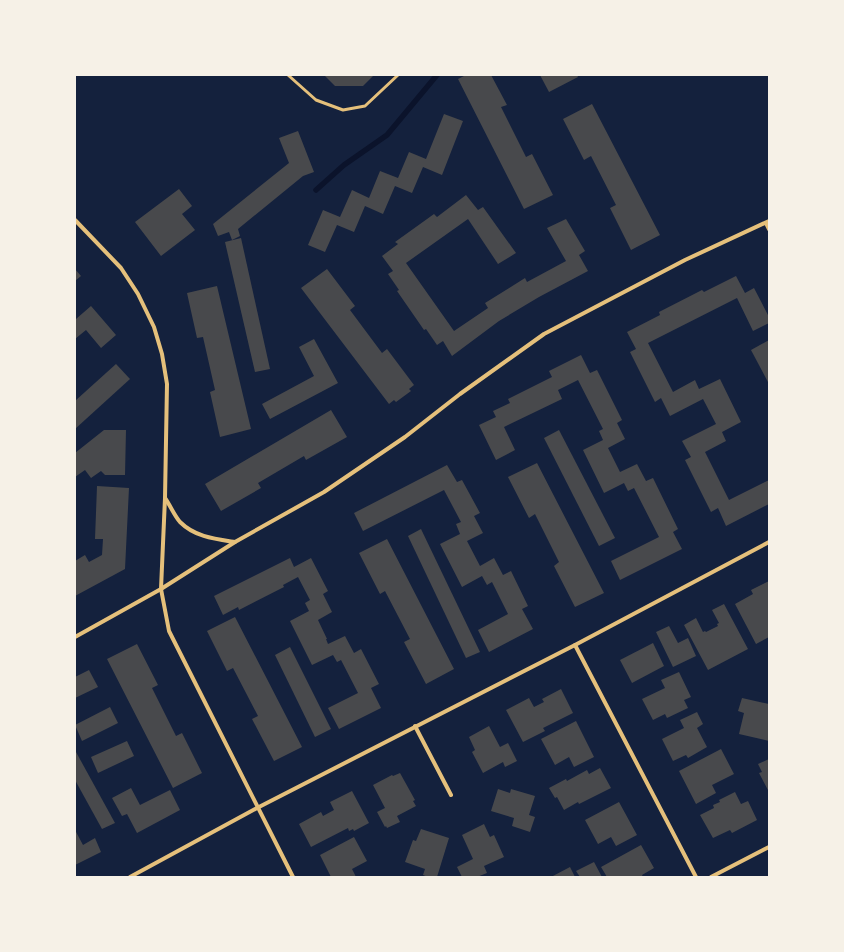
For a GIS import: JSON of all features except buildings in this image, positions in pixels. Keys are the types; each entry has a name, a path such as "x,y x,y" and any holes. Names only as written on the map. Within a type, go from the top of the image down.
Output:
{"street":[{"path":"75,220 120,268 138,294 154,327 160,347 167,384 165,498 161,589 169,631 293,877"},
{"path":"75,636 161,589 235,542 324,492 405,437 460,394 544,334 685,260 767,222 769,229"},
{"path":"165,498 180,521 195,533 212,539 235,542"},
{"path":"130,877 258,808 575,645 769,542"},
{"path":"575,645 696,877"},
{"path":"415,726 450,795"},
{"path":"711,877 769,847"}],"lane":[{"path":"288,75 316,100 343,110 365,106 398,75"}],"waterway":[{"path":"316,190 344,165 387,135 437,75"}]}
